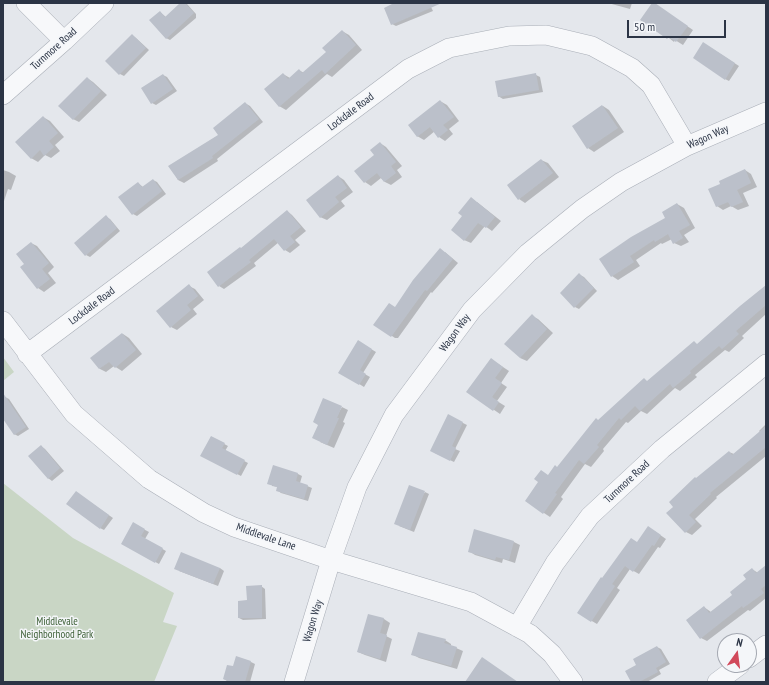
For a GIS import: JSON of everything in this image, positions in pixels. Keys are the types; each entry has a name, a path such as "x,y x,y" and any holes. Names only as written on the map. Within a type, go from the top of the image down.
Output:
{"street":[{"path":"26,3 64,42"},
{"name":"Turnmore Road","path":"3,95 64,42 104,3"},
{"name":"Lockdale Road","path":"27,354 408,69 449,48 509,36 538,35 546,35 592,46 632,68 651,85 687,146"},
{"name":"Wagon Way","path":"294,682 331,560 358,487 394,415 472,310 528,253 582,209 621,182 687,146 766,112"},
{"name":"Middlevale Lane","path":"3,321 74,414 149,478 204,513 234,527 331,560 471,602 530,634 552,654 573,682"},
{"name":"Turnmore Road","path":"517,627 554,563 590,516 662,449 766,364"},
{"path":"757,652 766,645"},
{"path":"718,682 730,673"}],"green space":[{"path":"3,357 14,372 3,381"},
{"name":"Middlevale Neighborhood Park","path":"3,483 73,538 174,593 163,622 177,626 154,682 3,682"}],"building":[{"path":"180,3 185,3 194,13 166,39 149,20 160,11 165,17"},
{"path":"394,3 442,3 391,25 384,8"},
{"path":"652,3 655,3 688,26 676,42 669,37 667,39 640,20"},
{"path":"342,30 356,45 325,74 322,70 279,107 264,89 283,73 288,79 299,69 302,73 326,52 322,48"},
{"path":"132,34 146,48 119,75 105,61"},
{"path":"703,42 735,63 725,80 693,58"},
{"path":"536,73 539,90 498,97 495,81"},
{"path":"163,74 173,89 151,104 141,88"},
{"path":"87,77 101,91 73,120 58,106"},
{"path":"440,100 454,117 443,125 448,130 438,138 430,127 417,137 408,125"},
{"path":"245,102 259,119 212,156 213,158 178,180 168,166 218,135 213,128"},
{"path":"602,105 618,128 587,149 572,126"},
{"path":"43,116 58,133 49,141 54,147 44,156 40,150 31,159 15,142"},
{"path":"380,142 396,162 391,166 396,173 384,182 377,173 364,183 354,171 374,155 370,150"},
{"path":"541,159 553,173 518,200 507,185"},
{"path":"745,169 751,183 737,190 743,202 731,207 728,202 716,207 708,189 720,184 719,181"},
{"path":"338,175 347,188 335,197 339,202 320,218 306,200"},
{"path":"153,179 162,191 132,215 118,197 138,182 142,187"},
{"path":"471,197 495,217 486,228 478,223 464,241 451,230 462,216 458,213"},
{"path":"677,203 690,225 679,231 683,238 673,244 668,234 655,242 654,240 630,256 634,262 611,277 599,259 631,237 665,218 662,212"},
{"path":"287,210 301,227 290,236 295,242 284,251 274,239 249,260 251,262 218,287 207,272 240,247 241,248"},
{"path":"106,215 117,228 85,256 74,243"},
{"path":"31,242 49,263 42,269 50,279 37,289 20,267 24,264 16,254"},
{"path":"440,248 453,259 427,291 425,290 391,337 373,325 389,303 395,307 413,280"},
{"path":"579,273 594,288 574,308 560,293"},
{"path":"189,284 198,296 187,305 191,310 170,328 156,311"},
{"path":"766,285 766,305 736,331 739,334 722,349 719,346 673,388 670,384 640,411 635,406 621,420 619,418 597,445 599,447 584,464 579,460 555,493 557,494 543,514 525,501 538,482 534,479 541,470 548,475 555,465 557,467 596,418 598,420 644,378 647,381 694,341 697,344"},
{"path":"532,314 547,329 520,358 504,344"},
{"path":"122,333 136,350 115,368 109,362 99,369 90,358"},
{"path":"358,340 372,349 360,370 366,374 359,385 338,373"},
{"path":"491,358 503,367 495,378 502,383 492,397 499,402 493,411 466,392"},
{"path":"3,393 26,427 14,435 3,419"},
{"path":"323,398 342,406 337,418 339,418 327,445 312,438 318,425 313,422"},
{"path":"448,414 463,422 452,446 456,448 450,461 430,451"},
{"path":"766,426 766,447 710,493 711,494 689,515 696,522 685,533 666,513 673,507 669,502 695,477 696,478 729,451 732,455"},
{"path":"211,436 225,443 222,448 245,460 237,475 200,456"},
{"path":"41,445 60,468 48,479 28,456"},
{"path":"273,465 298,473 296,481 308,485 304,499 276,491 277,487 267,484"},
{"path":"409,485 425,491 410,530 394,524"},
{"path":"76,491 109,515 100,529 66,504"},
{"path":"133,522 145,529 141,536 163,548 155,563 121,544"},
{"path":"648,526 661,535 633,572 625,566 612,584 615,586 591,622 577,613 601,577 602,578 631,538 637,542"},
{"path":"474,529 514,541 509,560 496,557 495,560 468,552"},
{"path":"181,552 220,568 213,584 174,569"},
{"path":"766,565 766,585 761,589 764,593 743,608 742,606 700,639 686,620 704,606 709,613 732,595 730,592 746,579 743,575 752,568 756,573"},
{"path":"262,585 262,618 238,618 238,601 247,600 246,586"},
{"path":"368,614 384,618 380,633 387,635 380,659 357,652"},
{"path":"418,632 446,639 444,643 457,647 451,666 411,655"},
{"path":"657,646 666,662 656,668 658,672 639,682 631,682 625,671 636,665 633,659"},
{"path":"236,656 251,661 245,682 231,682 223,679 227,665 233,666"},
{"path":"482,657 518,682 465,682"}]}
